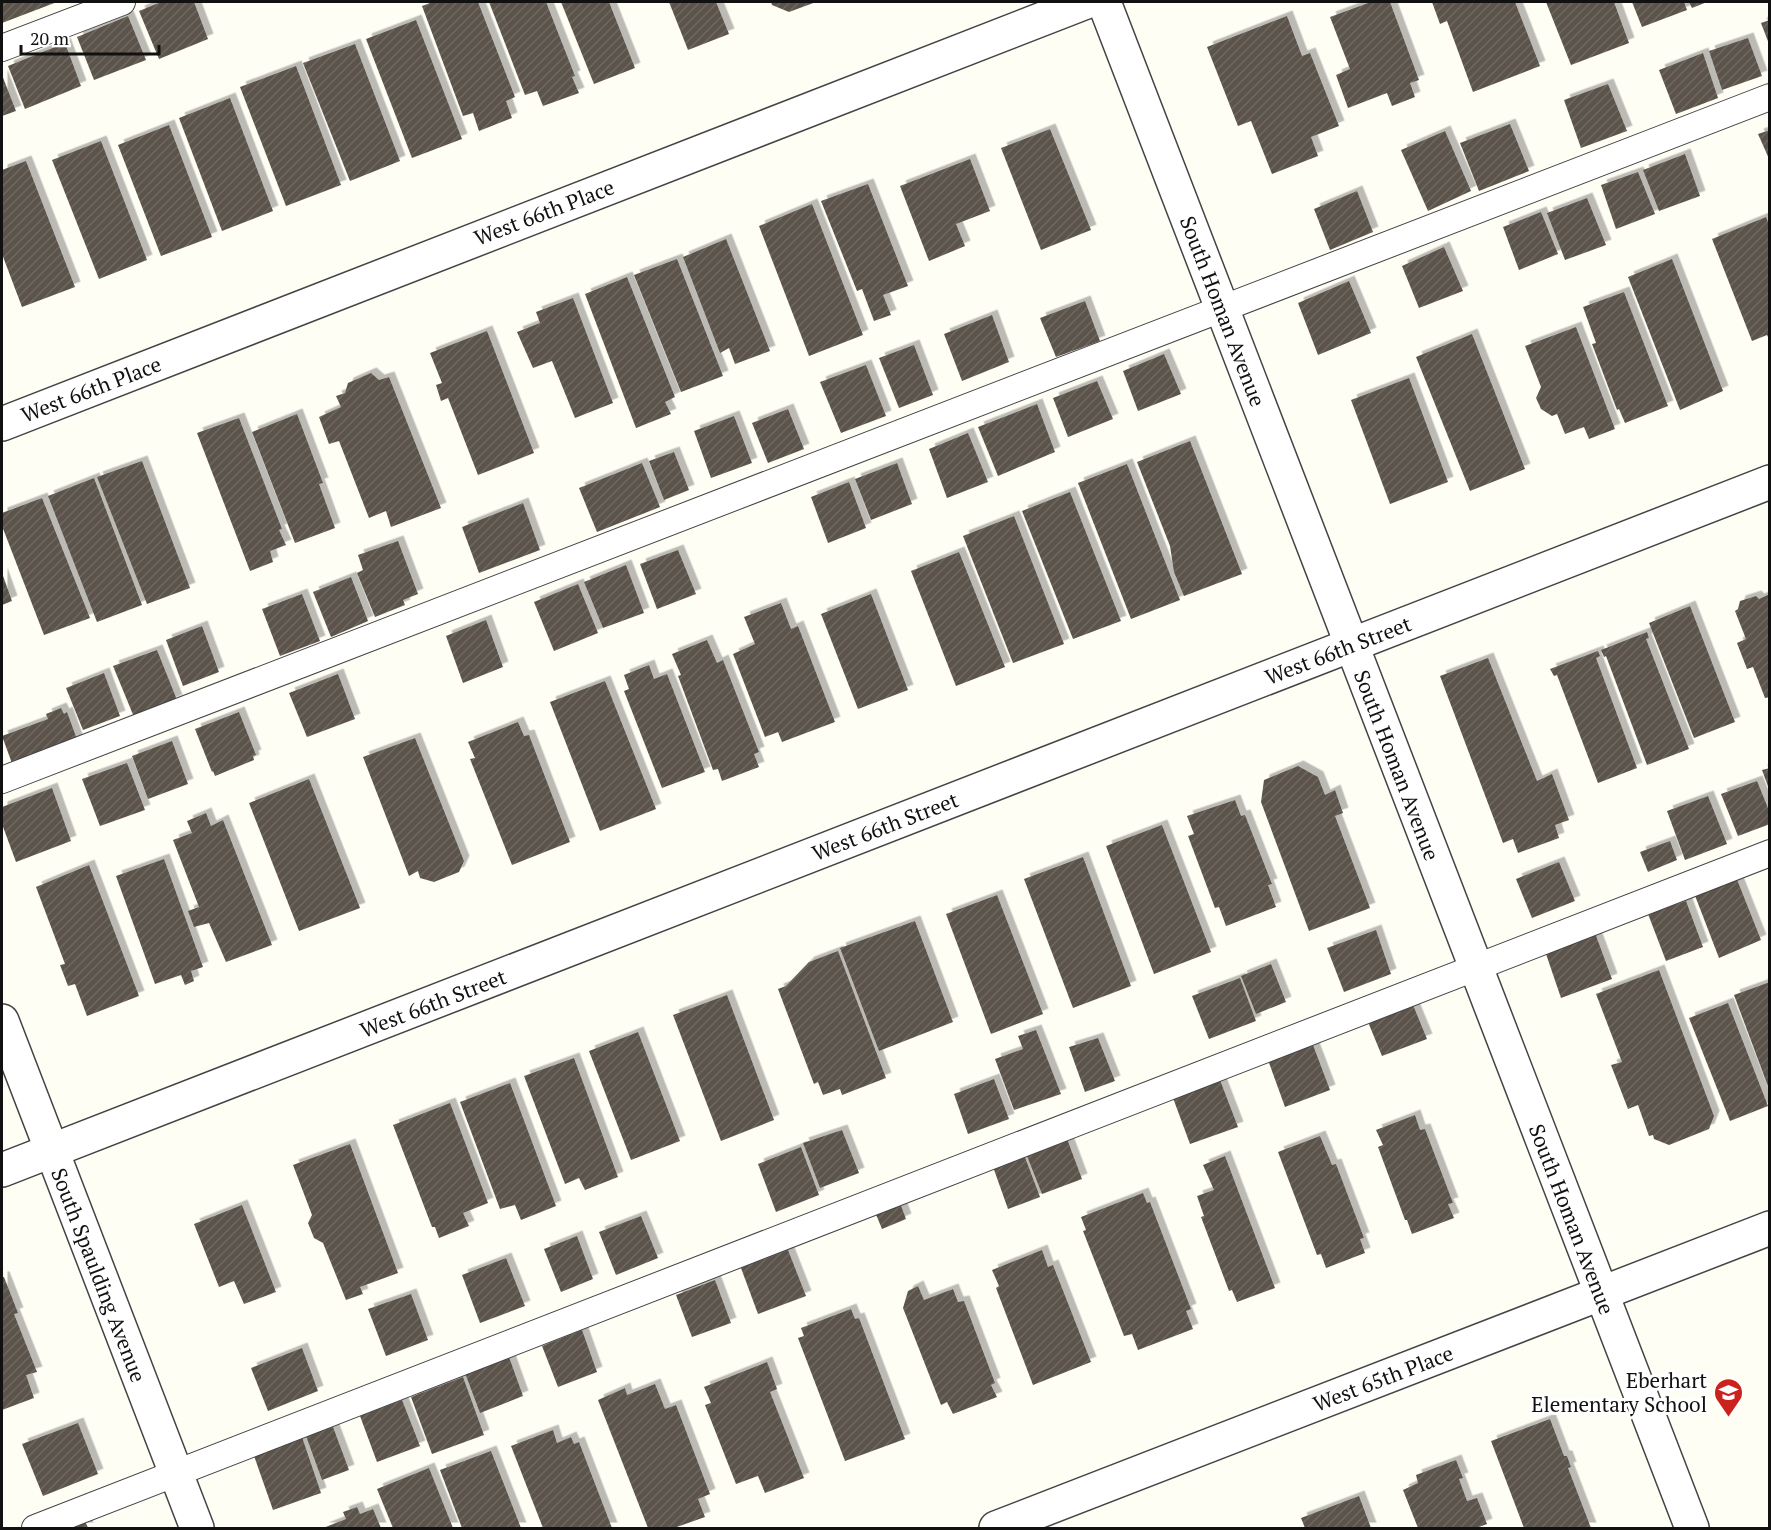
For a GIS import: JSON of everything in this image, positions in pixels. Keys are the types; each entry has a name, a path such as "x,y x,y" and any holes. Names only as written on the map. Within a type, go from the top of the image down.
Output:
{"street":[{"name":"West 66th Place","path":"2,424 1086,2"},
{"name":"South Homan Avenue","path":"1104,2 1692,1528"},
{"name":"West 66th Street","path":"2,1170 1770,482"},
{"name":"South Spaulding Avenue","path":"2,1021 198,1528"},
{"name":"West 65th Place","path":"996,1528 1770,1228"}],"lane":[{"path":"2,48 122,2"},
{"path":"2,780 1770,97"},
{"path":"35,1528 1770,853"}],"building":[{"path":"2,2 57,2 2,23"},
{"path":"161,2 194,2 208,39 159,59 139,11"},
{"path":"433,2 478,2 515,97 506,101 512,118 479,131 473,113 463,116 422,6"},
{"path":"489,2 546,2 575,76 572,77 579,93 543,106 537,91 525,95"},
{"path":"561,2 609,2 635,68 594,84"},
{"path":"669,2 716,2 729,34 688,50"},
{"path":"771,2 816,2 789,12 772,5"},
{"path":"1371,2 1390,2 1419,80 1410,83 1415,97 1392,106 1387,93 1348,108 1336,75 1350,69 1330,17"},
{"path":"1432,2 1515,2 1540,66 1473,92 1447,21 1440,24"},
{"path":"1546,2 1614,2 1629,43 1571,65"},
{"path":"1632,2 1684,2 1687,10 1642,27"},
{"path":"1689,2 1707,2 1692,8"},
{"path":"128,16 146,60 94,80 77,37"},
{"path":"1287,16 1302,56 1310,53 1339,126 1311,137 1318,156 1272,174 1251,121 1238,126 1207,47"},
{"path":"416,20 462,139 412,158 366,39"},
{"path":"1770,20 1770,44 1769,44 1761,23"},
{"path":"1748,38 1762,76 1722,90 1709,51"},
{"path":"65,43 81,86 25,109 8,66"},
{"path":"355,44 400,161 350,181 303,63"},
{"path":"1703,53 1718,98 1676,114 1659,70"},
{"path":"296,66 341,185 286,206 240,87"},
{"path":"2,75 16,111 2,116"},
{"path":"1608,84 1627,131 1581,148 1564,100"},
{"path":"230,98 273,211 222,231 179,118"},
{"path":"1510,124 1529,171 1479,191 1460,143"},
{"path":"169,125 212,237 161,256 118,145"},
{"path":"1050,129 1091,230 1041,250 1001,148"},
{"path":"1770,130 1770,161 1758,134"},
{"path":"1445,131 1471,191 1428,211 1401,150"},
{"path":"101,141 147,260 99,279 52,160"},
{"path":"1685,154 1700,196 1659,211 1643,170"},
{"path":"970,159 990,211 956,224 965,246 929,261 900,186"},
{"path":"26,161 75,287 22,307 2,254 2,170"},
{"path":"1638,172 1655,214 1616,229 1601,185"},
{"path":"868,184 908,286 883,295 891,315 874,321 862,289 857,291 821,201"},
{"path":"1357,191 1373,232 1330,250 1314,209"},
{"path":"1587,198 1606,245 1565,260 1547,213"},
{"path":"812,204 863,335 809,356 759,226"},
{"path":"1541,212 1558,254 1519,270 1503,227"},
{"path":"1766,217 1770,227 1770,341 1767,335 1752,341 1712,239"},
{"path":"726,239 770,351 735,364 729,348 720,353 683,257"},
{"path":"1444,247 1463,291 1419,308 1402,266"},
{"path":"677,259 723,376 681,392 634,275"},
{"path":"1672,259 1723,391 1680,410 1628,277"},
{"path":"627,277 675,397 665,402 671,414 636,428 585,294"},
{"path":"1349,281 1371,333 1318,355 1298,303"},
{"path":"1624,292 1668,406 1625,423 1619,409 1617,410 1592,344 1596,343 1583,307"},
{"path":"573,298 613,403 575,418 552,361 533,368 517,332 540,323 536,312"},
{"path":"1085,301 1100,341 1056,357 1040,318"},
{"path":"992,315 1009,362 962,381 944,334"},
{"path":"1576,327 1615,429 1589,439 1584,427 1565,434 1557,414 1552,416 1541,409 1536,398 1541,387 1525,346"},
{"path":"487,331 534,453 478,475 448,398 441,401 436,385 442,383 430,353"},
{"path":"1472,334 1525,469 1470,491 1416,357"},
{"path":"914,345 933,395 899,408 879,358"},
{"path":"1164,354 1181,394 1138,411 1123,371"},
{"path":"866,365 886,416 841,433 820,382"},
{"path":"371,373 379,380 389,377 441,508 391,527 386,511 369,518 339,441 329,444 319,417 341,407 336,396 345,393 348,383"},
{"path":"1409,378 1448,482 1390,504 1351,400"},
{"path":"1097,381 1113,419 1068,437 1053,398"},
{"path":"1037,404 1055,452 998,476 978,427"},
{"path":"788,409 804,449 768,463 752,423"},
{"path":"297,414 323,483 319,484 335,528 295,543 252,432"},
{"path":"734,416 752,463 711,478 694,431"},
{"path":"239,418 282,529 279,530 286,545 270,551 273,562 250,571 197,433"},
{"path":"968,433 988,482 947,498 929,449"},
{"path":"1190,441 1242,574 1184,596 1174,572 1170,546 1137,462"},
{"path":"674,452 689,490 664,500 649,461"},
{"path":"142,461 190,588 147,604 97,477"},
{"path":"642,463 660,507 597,532 579,488"},
{"path":"897,463 912,504 871,520 855,479"},
{"path":"1127,464 1180,600 1131,619 1078,483"},
{"path":"94,478 142,605 97,622 48,496"},
{"path":"849,482 866,528 828,543 811,497"},
{"path":"1070,492 1121,621 1073,639 1022,511"},
{"path":"42,498 90,618 44,635 2,526 2,513"},
{"path":"523,503 540,550 479,573 462,527"},
{"path":"1014,516 1064,644 1013,663 963,536"},
{"path":"398,541 418,594 403,600 405,605 375,617 357,573 363,570 358,555"},
{"path":"678,550 696,594 657,609 640,564"},
{"path":"959,552 1005,667 956,686 911,571"},
{"path":"626,565 644,613 603,628 584,582"},
{"path":"2,573 12,601 2,605"},
{"path":"351,577 368,621 331,637 313,592"},
{"path":"578,584 598,633 554,651 534,602"},
{"path":"302,594 320,641 280,656 262,609"},
{"path":"871,594 908,690 858,709 821,614"},
{"path":"1770,594 1770,697 1765,698 1753,667 1747,669 1737,643 1746,639 1735,611 1740,601 1756,596 1759,599"},
{"path":"781,603 791,629 798,626 835,722 782,742 778,732 765,737 733,654 755,644 744,617"},
{"path":"1690,606 1735,722 1694,738 1649,623"},
{"path":"486,620 503,667 463,683 446,636"},
{"path":"202,626 219,672 183,686 166,640"},
{"path":"1647,632 1649,638 1646,639 1689,749 1647,765 1606,656 1604,657 1601,650"},
{"path":"707,640 717,663 723,660 759,752 754,754 759,767 722,781 718,769 713,770 672,654"},
{"path":"157,650 177,700 134,717 113,666"},
{"path":"1598,651 1600,656 1596,658 1637,768 1598,783 1557,675 1554,676 1550,669"},
{"path":"1488,658 1537,781 1552,774 1569,820 1555,825 1559,838 1518,853 1513,839 1503,843 1440,676"},
{"path":"649,665 654,679 667,674 705,772 662,788 624,691 629,689 624,675"},
{"path":"104,673 120,716 83,730 66,688"},
{"path":"338,674 355,719 307,737 289,693"},
{"path":"605,681 656,809 600,831 550,702"},
{"path":"61,708 64,714 67,712 78,742 13,766 2,736 48,719 46,714"},
{"path":"239,712 256,755 253,756 254,760 215,776 195,729"},
{"path":"518,722 524,736 529,735 570,842 512,865 470,759 475,758 468,742"},
{"path":"415,738 464,861 459,872 434,882 420,878 418,871 409,876 363,757"},
{"path":"172,741 188,784 148,799 132,756"},
{"path":"127,763 145,810 100,826 82,779"},
{"path":"1298,766 1318,777 1325,795 1335,790 1343,813 1335,816 1370,908 1309,931 1261,802 1264,780"},
{"path":"1770,768 1770,789 1769,789 1762,770"},
{"path":"309,779 360,908 299,931 249,803"},
{"path":"1757,781 1770,813 1770,824 1738,836 1721,794"},
{"path":"52,788 71,841 16,862 2,824 2,807"},
{"path":"1708,796 1727,844 1685,860 1667,811"},
{"path":"1235,800 1241,816 1245,815 1272,884 1268,885 1276,907 1226,926 1219,907 1215,908 1188,836 1194,834 1187,816"},
{"path":"206,813 211,826 223,820 272,945 226,962 209,923 194,927 188,911 199,907 173,840 192,833 187,821"},
{"path":"1162,825 1211,952 1154,974 1106,846"},
{"path":"1670,841 1677,860 1648,872 1640,852"},
{"path":"1083,857 1131,986 1073,1008 1024,879"},
{"path":"164,859 203,967 191,971 194,981 185,985 181,975 155,984 116,876"},
{"path":"1559,862 1575,901 1532,918 1516,879"},
{"path":"89,865 139,996 87,1016 75,984 68,986 60,965 65,964 36,887"},
{"path":"1736,877 1761,940 1719,958 1694,893"},
{"path":"997,895 1043,1014 991,1034 946,914"},
{"path":"1686,901 1703,947 1666,961 1648,914"},
{"path":"915,921 953,1022 879,1051 840,948"},
{"path":"1376,930 1391,974 1344,992 1327,948"},
{"path":"1595,933 1612,979 1561,998 1545,951"},
{"path":"838,951 886,1078 842,1095 840,1089 823,1095 818,1082 814,1084 778,989 786,986 809,962"},
{"path":"1271,964 1286,1002 1256,1014 1241,976"},
{"path":"1659,970 1714,1116 1709,1129 1669,1145 1654,1139 1653,1135 1649,1136 1638,1105 1628,1109 1611,1065 1622,1062 1596,994"},
{"path":"1240,978 1256,1021 1209,1039 1192,996"},
{"path":"1770,982 1770,1089 1769,1089 1734,995"},
{"path":"727,995 774,1120 721,1141 673,1015"},
{"path":"1728,1003 1768,1106 1730,1121 1689,1018"},
{"path":"1413,1005 1427,1039 1382,1056 1368,1022"},
{"path":"1036,1030 1061,1094 1014,1110 995,1059 1023,1049 1018,1036"},
{"path":"638,1032 680,1141 631,1160 589,1051"},
{"path":"1098,1038 1115,1081 1085,1092 1069,1047"},
{"path":"1313,1045 1330,1090 1285,1107 1268,1060"},
{"path":"574,1058 618,1177 585,1190 579,1178 565,1184 524,1076"},
{"path":"994,1079 1009,1119 968,1134 954,1094"},
{"path":"1220,1080 1238,1127 1190,1144 1173,1098"},
{"path":"510,1083 556,1206 521,1220 515,1205 500,1209 460,1102"},
{"path":"450,1103 488,1203 463,1213 469,1226 439,1238 435,1227 432,1227 393,1125"},
{"path":"1415,1115 1420,1130 1425,1129 1453,1203 1448,1204 1454,1218 1412,1234 1378,1147 1383,1145 1376,1130"},
{"path":"842,1130 859,1173 820,1188 803,1143"},
{"path":"1066,1136 1082,1179 1042,1194 1025,1151"},
{"path":"1320,1136 1332,1165 1336,1164 1364,1238 1360,1239 1365,1253 1326,1268 1321,1254 1317,1255 1278,1152"},
{"path":"350,1144 398,1273 360,1287 363,1294 346,1300 323,1243 314,1238 308,1223 312,1215 293,1165"},
{"path":"801,1147 819,1195 776,1212 758,1164"},
{"path":"1023,1152 1040,1197 1008,1209 992,1164"},
{"path":"1225,1156 1275,1288 1237,1302 1232,1290 1229,1291 1201,1217 1204,1216 1197,1196 1214,1190 1203,1165"},
{"path":"1143,1193 1147,1203 1150,1202 1191,1309 1186,1311 1193,1329 1138,1350 1132,1334 1124,1336 1083,1231 1086,1230 1081,1217"},
{"path":"900,1203 906,1219 882,1229 875,1212"},
{"path":"242,1205 276,1292 244,1304 234,1281 219,1287 194,1224"},
{"path":"641,1216 658,1258 616,1275 599,1232"},
{"path":"577,1236 593,1279 561,1292 544,1249"},
{"path":"788,1250 806,1296 758,1314 741,1268"},
{"path":"1042,1250 1048,1267 1053,1265 1091,1362 1033,1385 996,1288 999,1286 992,1270"},
{"path":"506,1258 525,1306 480,1323 462,1275"},
{"path":"2,1277 4,1277 18,1313 14,1314 37,1372 26,1375 34,1398 2,1410"},
{"path":"715,1280 731,1323 692,1337 676,1295"},
{"path":"918,1286 924,1300 953,1289 958,1302 964,1301 995,1383 991,1385 997,1397 953,1414 947,1402 941,1405 903,1308 908,1291"},
{"path":"411,1294 428,1340 386,1356 368,1309"},
{"path":"851,1309 855,1319 859,1318 905,1439 845,1461 798,1338 804,1336 801,1328"},
{"path":"582,1330 597,1372 558,1387 542,1346"},
{"path":"302,1348 318,1391 268,1411 251,1368"},
{"path":"509,1357 523,1396 480,1413 465,1373"},
{"path":"767,1362 777,1389 770,1392 804,1478 765,1493 758,1476 736,1484 705,1405 711,1403 704,1387"},
{"path":"463,1377 484,1435 432,1454 411,1397"},
{"path":"655,1384 665,1409 676,1405 710,1494 698,1499 705,1517 674,1528 648,1528 598,1400 625,1388 627,1395"},
{"path":"402,1400 420,1446 377,1462 360,1416"},
{"path":"1550,1419 1564,1456 1567,1456 1571,1467 1568,1468 1591,1528 1524,1528 1491,1441"},
{"path":"78,1423 98,1474 43,1496 22,1444"},
{"path":"333,1427 349,1470 322,1480 306,1436"},
{"path":"553,1430 557,1443 571,1437 574,1444 579,1442 612,1528 543,1528 511,1446"},
{"path":"302,1437 321,1493 273,1510 253,1453"},
{"path":"491,1451 521,1528 462,1528 440,1470"},
{"path":"1456,1460 1463,1478 1459,1479 1467,1501 1477,1498 1487,1524 1479,1528 1418,1528 1403,1490 1418,1483 1416,1475"},
{"path":"429,1468 453,1528 393,1528 377,1489"},
{"path":"1359,1496 1371,1528 1305,1528 1301,1518"},
{"path":"357,1507 360,1514 373,1509 381,1528 323,1528 346,1519 343,1512"},
{"path":"84,1518 88,1528 57,1528"}],"place":[{"name":"Eberhart Elementary School","path":"1728,1418"}]}
